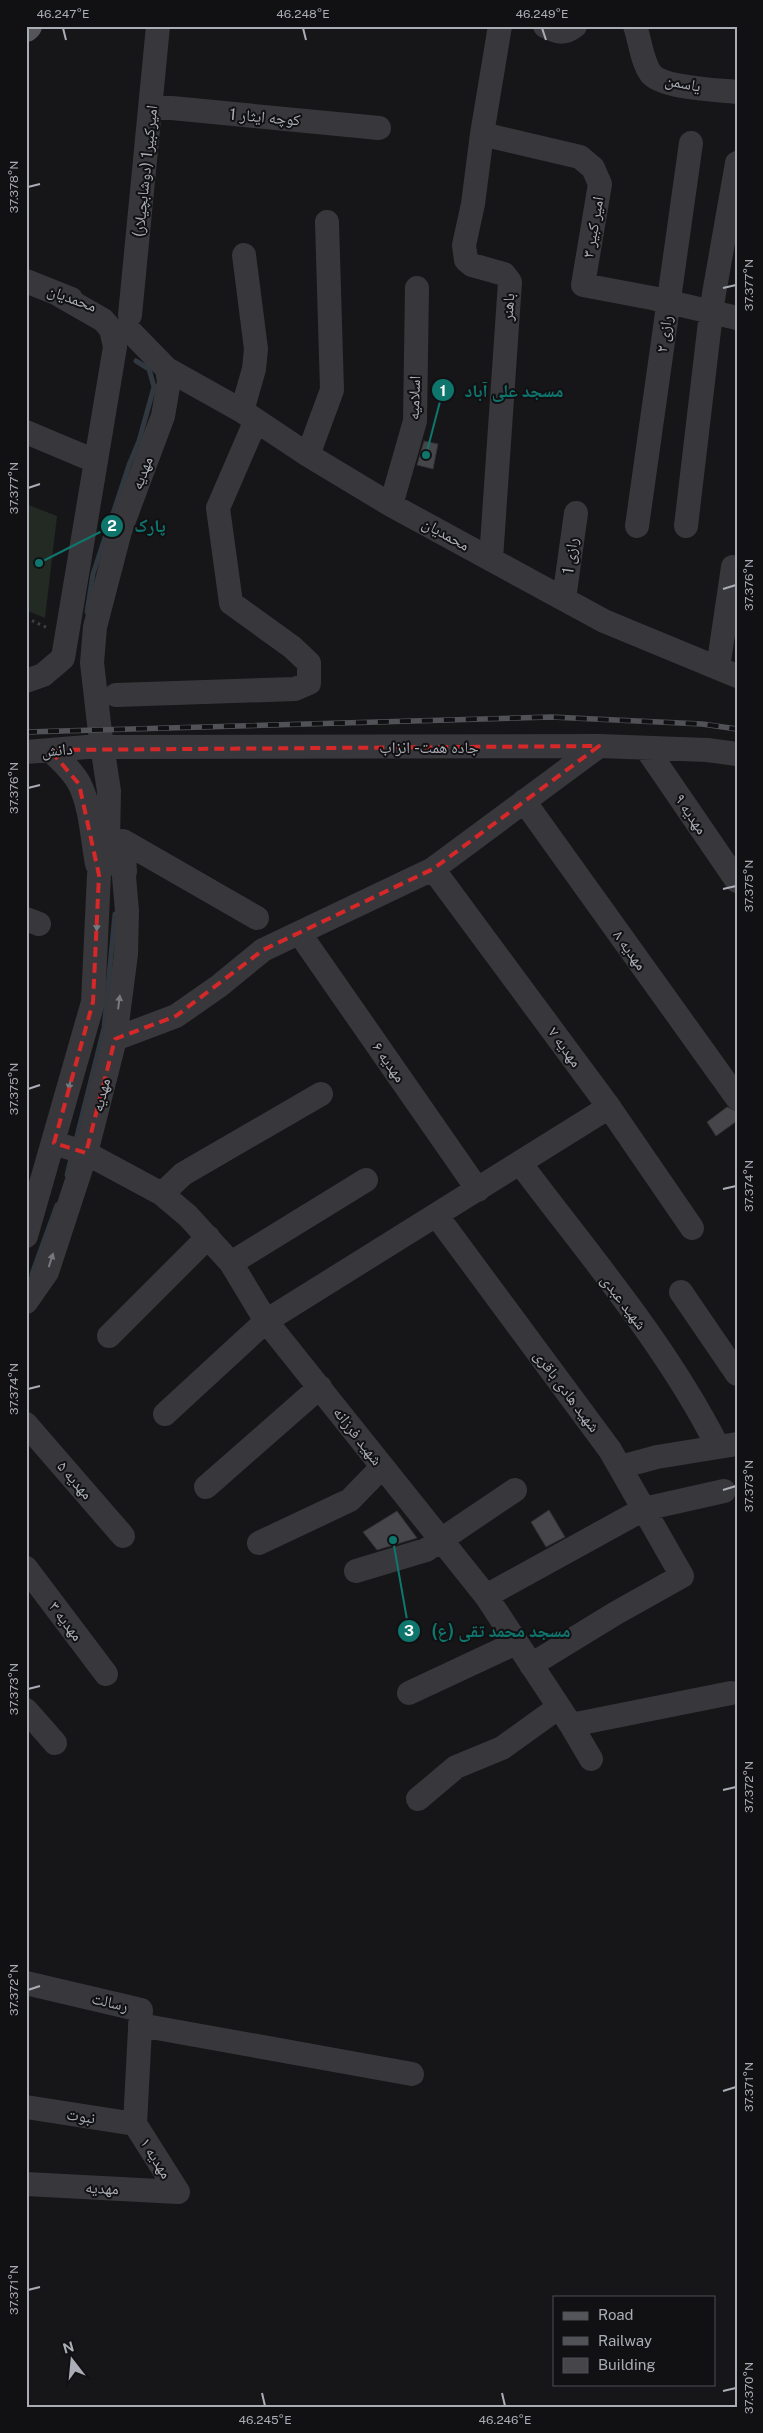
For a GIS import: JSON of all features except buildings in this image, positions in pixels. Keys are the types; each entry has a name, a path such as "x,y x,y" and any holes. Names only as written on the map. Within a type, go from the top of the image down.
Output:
{"street":[{"name":"امیرکبیر1 (دوشابچیلار)","path":"26,681 43,675 63,658 115,347 123,322 151,106 158,26"},
{"name":"باهنر","path":"491,559 510,282 504,274 472,265 464,254 500,26"},
{"path":"545,26 560,33 569,31 575,26"},
{"name":"یاسمن","path":"636,26 648,68 652,75 668,83 737,92"},
{"name":"کوچه ایثار 1","path":"151,106 379,128"},
{"name":"امیر کبیر ۳","path":"482,134 580,157 593,168 600,184 583,285 669,302"},
{"name":"رازی ۲","path":"637,526 691,143"},
{"path":"686,526 711,311 737,163"},
{"path":"308,455 332,390 327,222"},
{"path":"116,695 295,690 309,683 309,663 292,647 232,603 218,508 249,416 256,350 244,255"},
{"name":"محمدیان","path":"26,281 89,310 123,322"},
{"name":"اسلاميه","path":"391,505 415,421 416,288"},
{"path":"669,302 737,318"},
{"path":"123,322 167,368"},
{"name":"محمدیان","path":"167,368 249,416 308,455 391,505 604,621 727,672"},
{"name":"مهدیه","path":"101,870 108,841 109,791 92,663 95,627 120,531 163,416 169,381 167,368"},
{"path":"26,432 95,462"},
{"name":"رازی 1","path":"564,599 576,513"},
{"path":"727,672 733,567"},
{"path":"114,1039 176,1016 219,986 262,950 300,934 433,869 599,746"},
{"name":"جاده همت - انزاب","path":"87,747 599,746 707,750 736,755"},
{"name":"دانش","path":"26,752 87,747"},
{"name":"مهدیه ۹","path":"646,748 737,881"},
{"path":"26,1236 54,1143 92,1002 101,870 87,808 79,784 71,772 50,750"},
{"name":"مهدیه ۸","path":"524,801 737,1098"},
{"name":"مهدیه","path":"26,1302 47,1272 86,1154 114,1039 126,954 125,874 122,841 257,918"},
{"path":"101,870 112,861 123,865 125,874"},
{"name":"مهدیه ۷","path":"433,869 608,1107 692,1228"},
{"name":"مهدیه ۶","path":"300,934 478,1190"},
{"path":"162,1194 183,1174 321,1094"},
{"path":"165,1414 266,1321 437,1216 608,1107"},
{"name":"شهید فرزانه","path":"54,1143 86,1154 162,1194 208,1237 231,1263 266,1321 486,1596 591,1759"},
{"name":"شهید عبدی","path":"520,1163 646,1330 699,1410 727,1446"},
{"path":"231,1263 366,1180"},
{"name":"شهید هادی باقری","path":"437,1216 610,1450 682,1576 616,1613 532,1665"},
{"path":"109,1336 208,1237"},
{"path":"681,1292 737,1374"},
{"path":"206,1487 320,1387"},
{"name":"مهدیه ۵","path":"26,1424 123,1536"},
{"path":"620,1467 657,1458 727,1446"},
{"path":"259,1543 350,1500 382,1467"},
{"path":"356,1571 426,1550 515,1490"},
{"path":"486,1596 644,1509 724,1491"},
{"name":"مهدیه ۳","path":"26,1568 106,1674"},
{"path":"409,1693 516,1643"},
{"path":"418,1798 456,1767 502,1748 565,1716 731,1693"},
{"path":"26,1710 56,1743"},
{"name":"رسالت","path":"26,1983 141,2010 135,2124"},
{"path":"140,2025 412,2074"},
{"name":"نبوت","path":"26,2107 135,2124"},
{"name":"مهدیه ۱","path":"135,2124 178,2192"},
{"name":"مهدیه","path":"26,2184 178,2192"}],"highlighted area":[{"path":"599,746 433,869 263,950 176,1016 115,1039 86,1153 54,1143 93,1002 99,875 79,784 50,750"}],"shaded area":[{"path":"26,504 57,516 45,618 26,610"}],"waterway":[{"path":"87,612 93,574 129,465 139,441 154,387 149,369 136,361"},
{"path":"75,1144 104,1028 115,914"},
{"path":"67,1175 72,1154"},
{"path":"32,1274 57,1205"}],"railway":[{"path":"26,732 551,717 702,724 737,729"}],"place":[{"name":"مسجد علی آباد","path":"426,455"},
{"name":"پارک","path":"39,563"},
{"name":"مسجد محمد تقی (ع)","path":"393,1540"}]}
